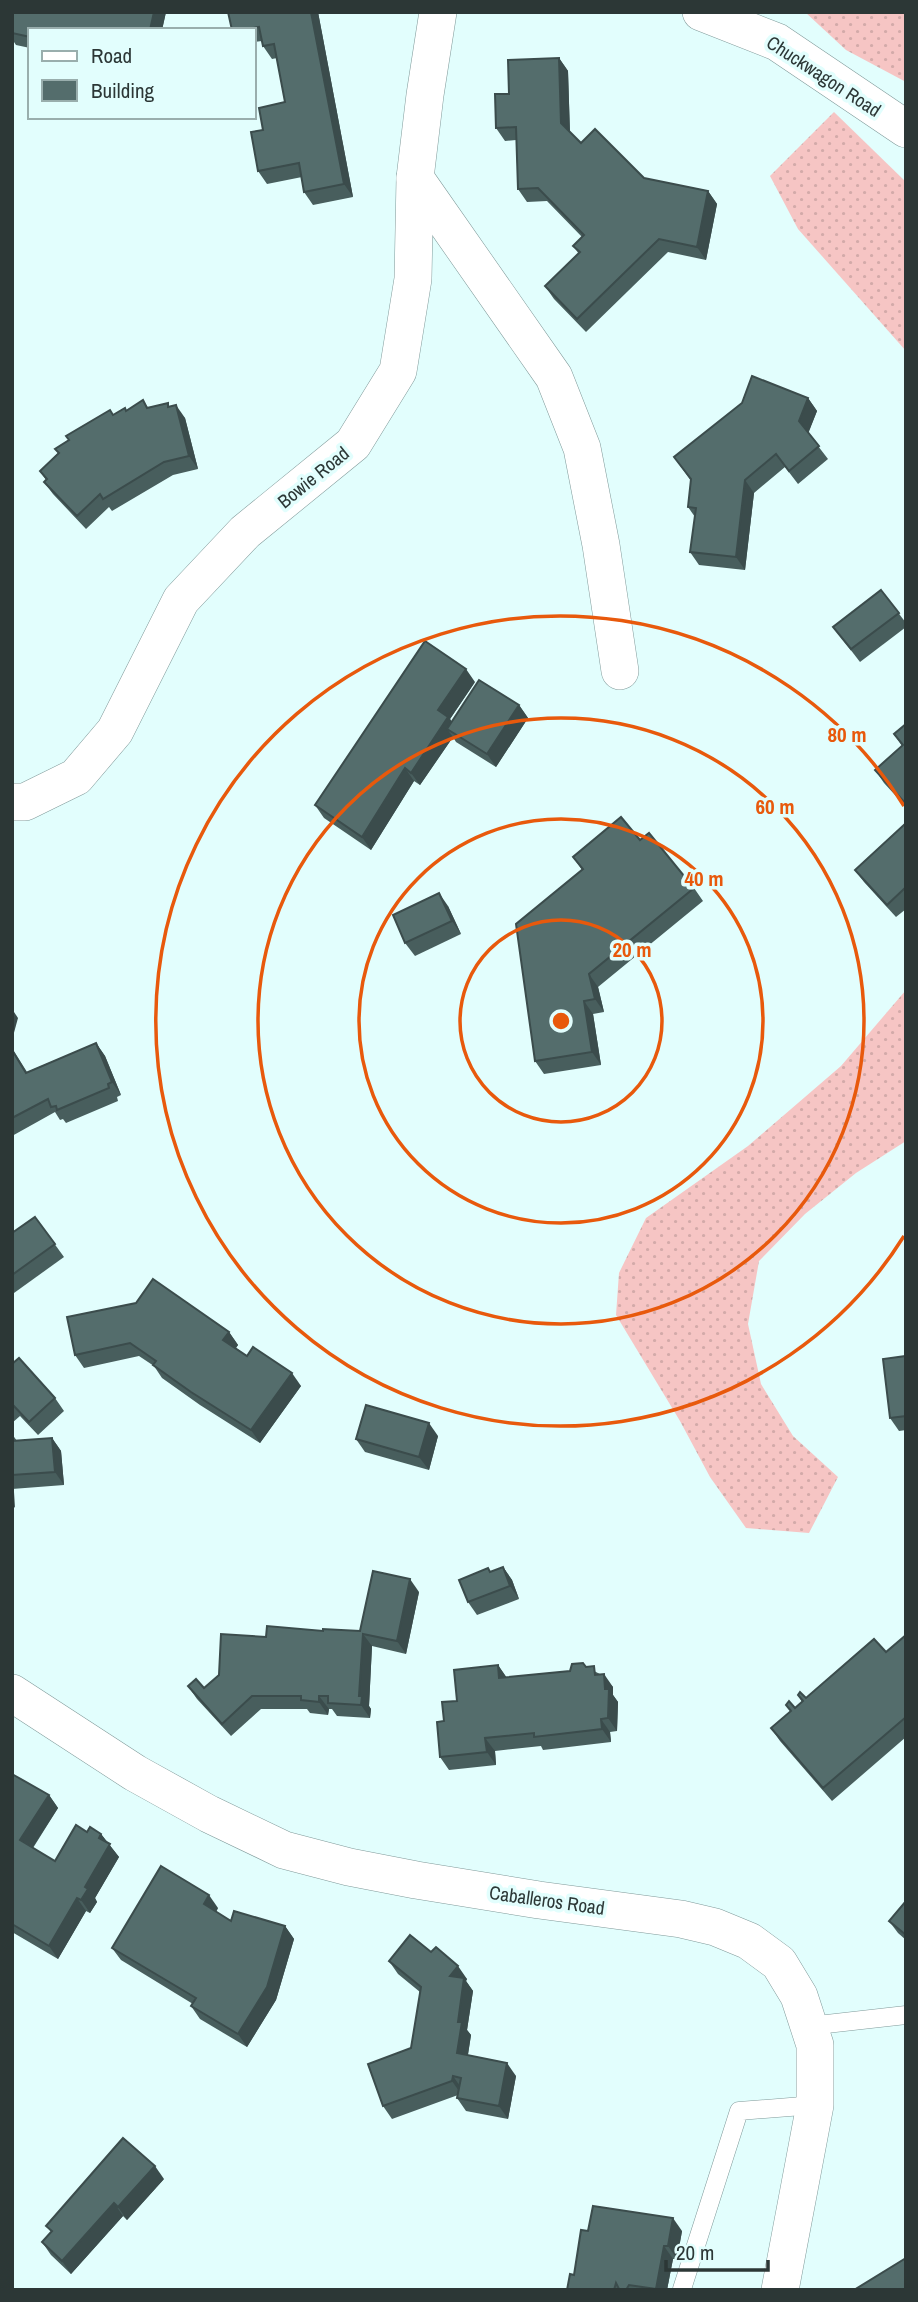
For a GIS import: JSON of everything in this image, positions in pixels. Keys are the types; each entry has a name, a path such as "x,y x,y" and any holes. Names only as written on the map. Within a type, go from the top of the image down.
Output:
{"street":[{"name":"Bowie Road","path":"12,802 24,802 76,777 114,731 181,600 245,532 353,444 398,371 412,279 415,178 438,12"},
{"name":"Chuckwagon Road","path":"701,12 777,43 906,129"},
{"path":"415,178 554,377 582,448 601,545 620,671"},
{"name":"Caballeros Road","path":"12,1693 135,1773 209,1814 284,1850 349,1867 416,1880 681,1919 715,1927 749,1941 779,1963 799,1996 815,2045 815,2105 780,2290"}],"lane":[{"path":"809,2026 906,2015"},
{"path":"682,2289 739,2111 815,2105"}],"shaded area":[{"path":"805,12 906,12 906,82 846,50"},
{"path":"834,112 906,182 906,351 798,229 770,176"},
{"path":"906,990 906,1141 856,1173 805,1214 759,1261 748,1324 761,1384 793,1436 838,1477 809,1533 746,1528 710,1477 680,1421 616,1315 619,1273 646,1218 748,1146 841,1066"}],"building":[{"path":"12,12 154,12 150,28 28,28 28,37 12,33"},
{"path":"228,12 311,12 344,184 304,192 299,163 258,171 251,132 263,130 259,108 285,102 274,44 263,46 259,27 232,28"},
{"path":"559,58 561,123 581,143 595,129 644,178 708,191 697,247 659,239 577,319 545,286 580,252 573,246 584,235 538,188 518,189 516,127 496,128 495,94 509,94 508,60"},
{"path":"752,376 808,398 799,421 819,446 789,471 776,454 745,480 736,557 690,552 696,508 688,507 691,479 674,457 742,403"},
{"path":"143,400 147,408 168,403 168,407 176,405 189,456 164,462 103,499 100,494 77,516 44,482 47,479 40,471 59,453 55,449 69,440 66,436 110,410 113,415 125,408 126,411"},
{"path":"881,590 899,613 851,649 833,627"},
{"path":"425,641 466,669 438,710 448,717 411,773 405,768 362,837 315,805"},
{"path":"479,680 519,705 487,754 447,729"},
{"path":"906,724 906,804 875,770 903,745 894,734"},
{"path":"621,817 640,840 649,833 694,888 589,974 595,999 584,1001 592,1052 535,1061 516,924 583,869 573,857"},
{"path":"906,823 906,887 887,905 855,870"},
{"path":"439,893 452,921 405,943 393,915"},
{"path":"96,1043 112,1082 108,1084 109,1088 57,1110 56,1106 51,1107 48,1099 12,1118 12,1050 26,1073"},
{"path":"35,1217 55,1244 12,1275 12,1233"},
{"path":"153,1279 229,1332 223,1340 247,1356 253,1347 292,1373 251,1430 153,1365 156,1361 130,1343 75,1355 67,1317 136,1303"},
{"path":"906,1356 906,1416 890,1418 883,1359"},
{"path":"19,1358 55,1398 29,1422 12,1404 12,1364"},
{"path":"366,1405 429,1423 419,1457 356,1439"},
{"path":"52,1438 55,1472 12,1475 12,1441"},
{"path":"503,1567 510,1586 468,1602 459,1580 488,1568 490,1572"},
{"path":"373,1571 410,1579 397,1641 363,1634 359,1696 362,1696 361,1705 328,1703 328,1696 319,1696 319,1702 301,1700 301,1696 252,1696 222,1724 188,1686 196,1679 204,1688 219,1675 221,1634 266,1637 267,1626 360,1631"},
{"path":"906,1635 906,1717 823,1788 771,1728 791,1711 786,1705 789,1701 795,1708 803,1701 798,1695 800,1692 806,1698 874,1639 886,1652"},
{"path":"583,1663 586,1667 594,1666 595,1675 604,1674 605,1689 609,1689 608,1718 601,1719 602,1729 534,1737 534,1733 485,1738 487,1752 440,1757 437,1722 444,1721 442,1702 457,1701 454,1670 498,1665 499,1678 570,1671 572,1664"},
{"path":"12,1774 49,1795 20,1840 55,1861 76,1825 87,1832 90,1827 101,1834 99,1838 110,1844 85,1887 88,1889 81,1900 77,1898 49,1946 12,1924"},
{"path":"161,1866 209,1895 204,1904 231,1921 234,1911 285,1926 267,1987 238,2034 191,2006 196,1998 112,1948"},
{"path":"906,1901 906,1935 889,1921"},
{"path":"410,1935 431,1952 436,1947 458,1966 450,1976 464,1978 457,2053 507,2063 499,2106 457,2098 461,2078 453,2076 452,2081 383,2106 368,2064 411,2048 421,1987 389,1961"},
{"path":"123,2138 155,2166 118,2207 114,2203 62,2261 42,2242 52,2231 46,2226"},
{"path":"593,2206 673,2218 668,2246 664,2246 656,2289 629,2285 623,2290 619,2289 616,2283 614,2290 567,2290 570,2274 574,2275 581,2230 588,2231"},
{"path":"906,2258 906,2290 854,2290"}]}
